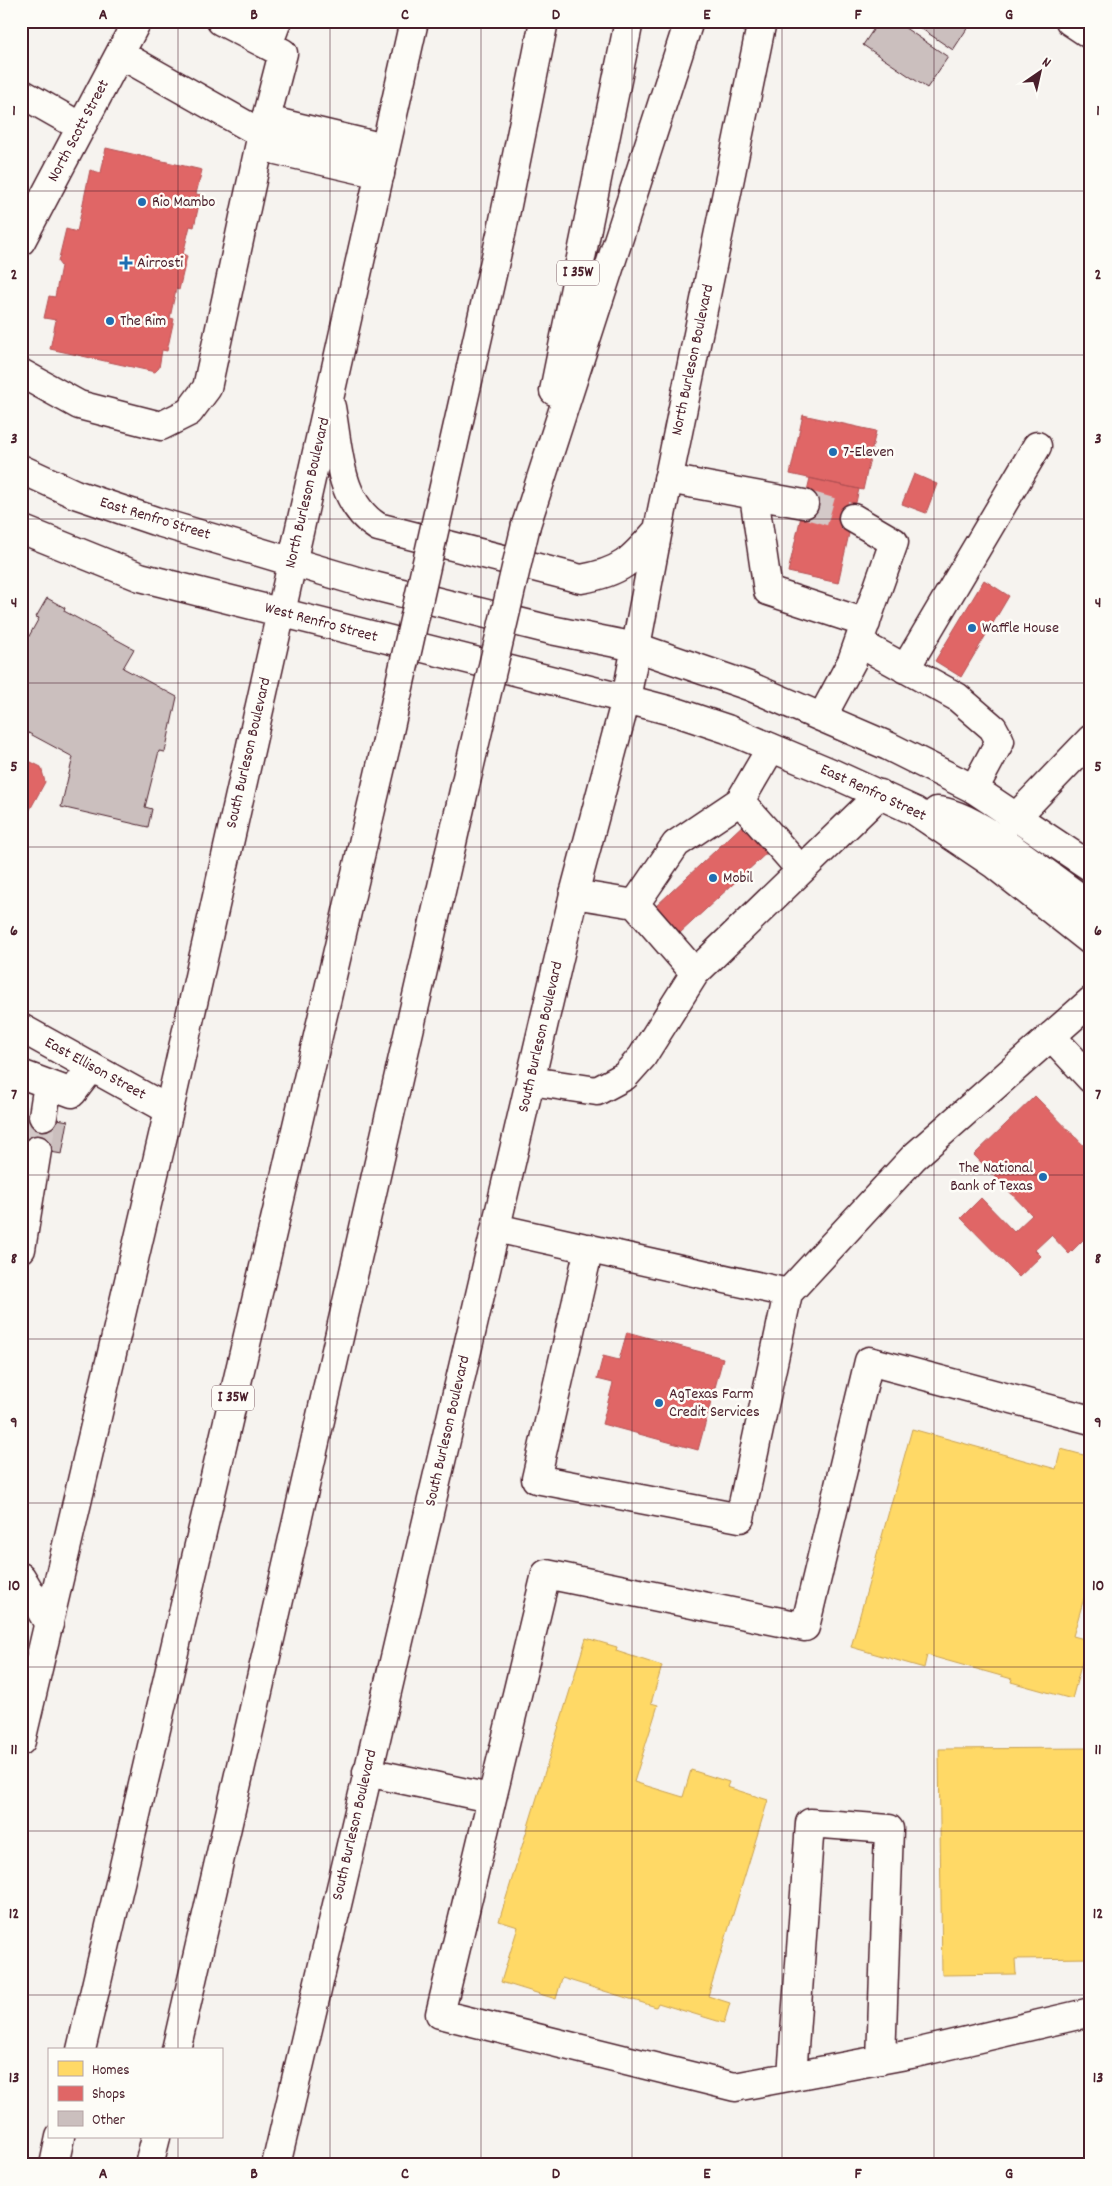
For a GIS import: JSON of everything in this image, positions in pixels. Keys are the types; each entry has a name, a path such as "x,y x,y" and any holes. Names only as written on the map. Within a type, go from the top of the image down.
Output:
{"main road":[{"name":"North Scott Street","path":"21,241 137,21"},
{"path":"21,372 79,405 161,426 189,412 207,388 262,134 283,53 273,33 221,21"},
{"name":"North Burleson Boulevard","path":"280,613 414,21"},
{"name":"I 35W","path":"81,2048 386,745 502,230 544,21"},
{"name":"I 35W","path":"176,2048 526,524 629,21"},
{"path":"526,524 689,21"},
{"name":"North Burleson Boulevard","path":"626,699 668,479 762,21"},
{"path":"1070,21 1091,35"},
{"path":"120,54 262,134 276,150 380,174"},
{"path":"21,93 81,127"},
{"path":"262,134 280,123 386,148"},
{"path":"330,396 346,492 365,519 378,527 582,579 607,575 631,560 658,530"},
{"path":"905,669 1037,446"},
{"name":"East Renfro Street","path":"21,469 75,494 155,520 292,560"},
{"path":"668,479 804,504"},
{"path":"754,496 768,591 862,633 905,669 956,697 993,728 1000,742 974,789"},
{"path":"822,716 852,661 894,542 853,518"},
{"name":"West Renfro Street","path":"22,533 140,577 626,699"},
{"path":"292,560 370,585 551,630 636,648 749,686 822,716 974,789 1091,867"},
{"name":"South Burleson Boulevard","path":"21,1741 169,1110 280,613"},
{"name":"East Renfro Street","path":"626,699 679,713 727,729 916,811 995,865 1091,941"},
{"name":"South Burleson Boulevard","path":"278,2155 574,894 626,699"},
{"path":"1016,817 1091,739"},
{"path":"634,904 676,844 740,801 771,748"},
{"path":"531,1081 597,1092 625,1076 642,1057 695,973 800,869 880,794"},
{"path":"740,801 800,869"},
{"path":"916,811 948,811 1001,841 1091,905"},
{"path":"574,894 634,904 695,973"},
{"path":"589,1248 536,1479 740,1518 788,1293 914,1158 1091,1001"},
{"name":"East Ellison Street","path":"21,1028 169,1110"},
{"path":"1051,1036 1091,1079"},
{"path":"21,1074 72,1093 92,1067"},
{"path":"43,1116 48,1084"},
{"path":"21,1249 37,1150"},
{"path":"496,1228 788,1293"},
{"path":"1091,1420 869,1361 805,1627 546,1574 490,1798 440,2014 735,2087 881,2060 1091,2012"},
{"path":"21,1577 49,1624"},
{"path":"367,1772 490,1798"},
{"path":"792,2076 810,1823 890,1829 881,2060"}],"building: Homes":[{"path":"912,1429 1056,1469 1061,1449 1091,1457 1091,1574 1073,1636 1088,1640 1072,1699 1011,1682 1012,1679 927,1655 924,1668 851,1647"},
{"path":"586,1638 617,1647 616,1651 662,1666 651,1703 658,1705 634,1782 683,1797 691,1770 729,1782 727,1787 768,1800 708,1996 730,2003 724,2023 658,2003 656,2007 562,1978 556,1999 501,1982 518,1927 499,1921"},
{"path":"1091,1748 1091,1958 1015,1959 1016,1974 942,1975 939,1749"}],"building: Shops":[{"path":"106,148 202,170 196,194 201,195 194,227 190,226 183,254 187,256 179,290 176,289 170,318 174,319 167,351 162,350 159,368 155,372 50,349 56,320 44,318 49,296 55,297 61,266 58,262 66,229 77,232 90,170 101,173"},
{"name":"7-Eleven","path":"803,415 876,431 863,490 790,474"},
{"name":"7-Eleven","path":"914,474 937,484 926,513 902,504"},
{"name":"7-Eleven","path":"810,478 859,489 838,583 788,572"},
{"name":"Waffle House","path":"984,580 1009,596 961,677 935,661"},
{"path":"21,757 41,767 45,782 21,826"},
{"name":"Mobil","path":"746,822 771,849 680,933 655,907"},
{"name":"The National Bank of Texas","path":"1035,1096 1091,1153 1091,1232 1069,1254 1051,1235 1035,1250 1041,1256 1019,1277 961,1218 981,1198 1014,1232 1032,1215 974,1155"},
{"name":"AgTexas Farm Credit Services","path":"627,1332 723,1358 698,1450 602,1424 613,1383 597,1379 603,1356 619,1360"}],"building: Other":[{"path":"879,21 895,21 948,57 927,88 863,45"},
{"path":"910,21 972,21 953,50"},
{"path":"47,598 65,608 64,611 134,649 123,668 177,697 165,752 159,751 145,807 152,809 148,827 61,807 73,757 21,729 21,647 23,647 39,618 36,617"},
{"path":"21,1112 68,1121 62,1154 21,1147"}],"tunnel":[{"path":"804,504 853,518"},
{"path":"37,1150 43,1116"}],"place":[{"name":"Rio Mambo","path":"142,202"},
{"name":"Airrosti","path":"126,263"},
{"name":"The Rim","path":"110,321"},
{"name":"7-Eleven","path":"833,452"},
{"name":"Waffle House","path":"972,628"},
{"name":"Mobil","path":"713,878"},
{"name":"The National Bank of Texas","path":"1043,1177"},
{"name":"AgTexas Farm Credit Services","path":"659,1403"}]}
